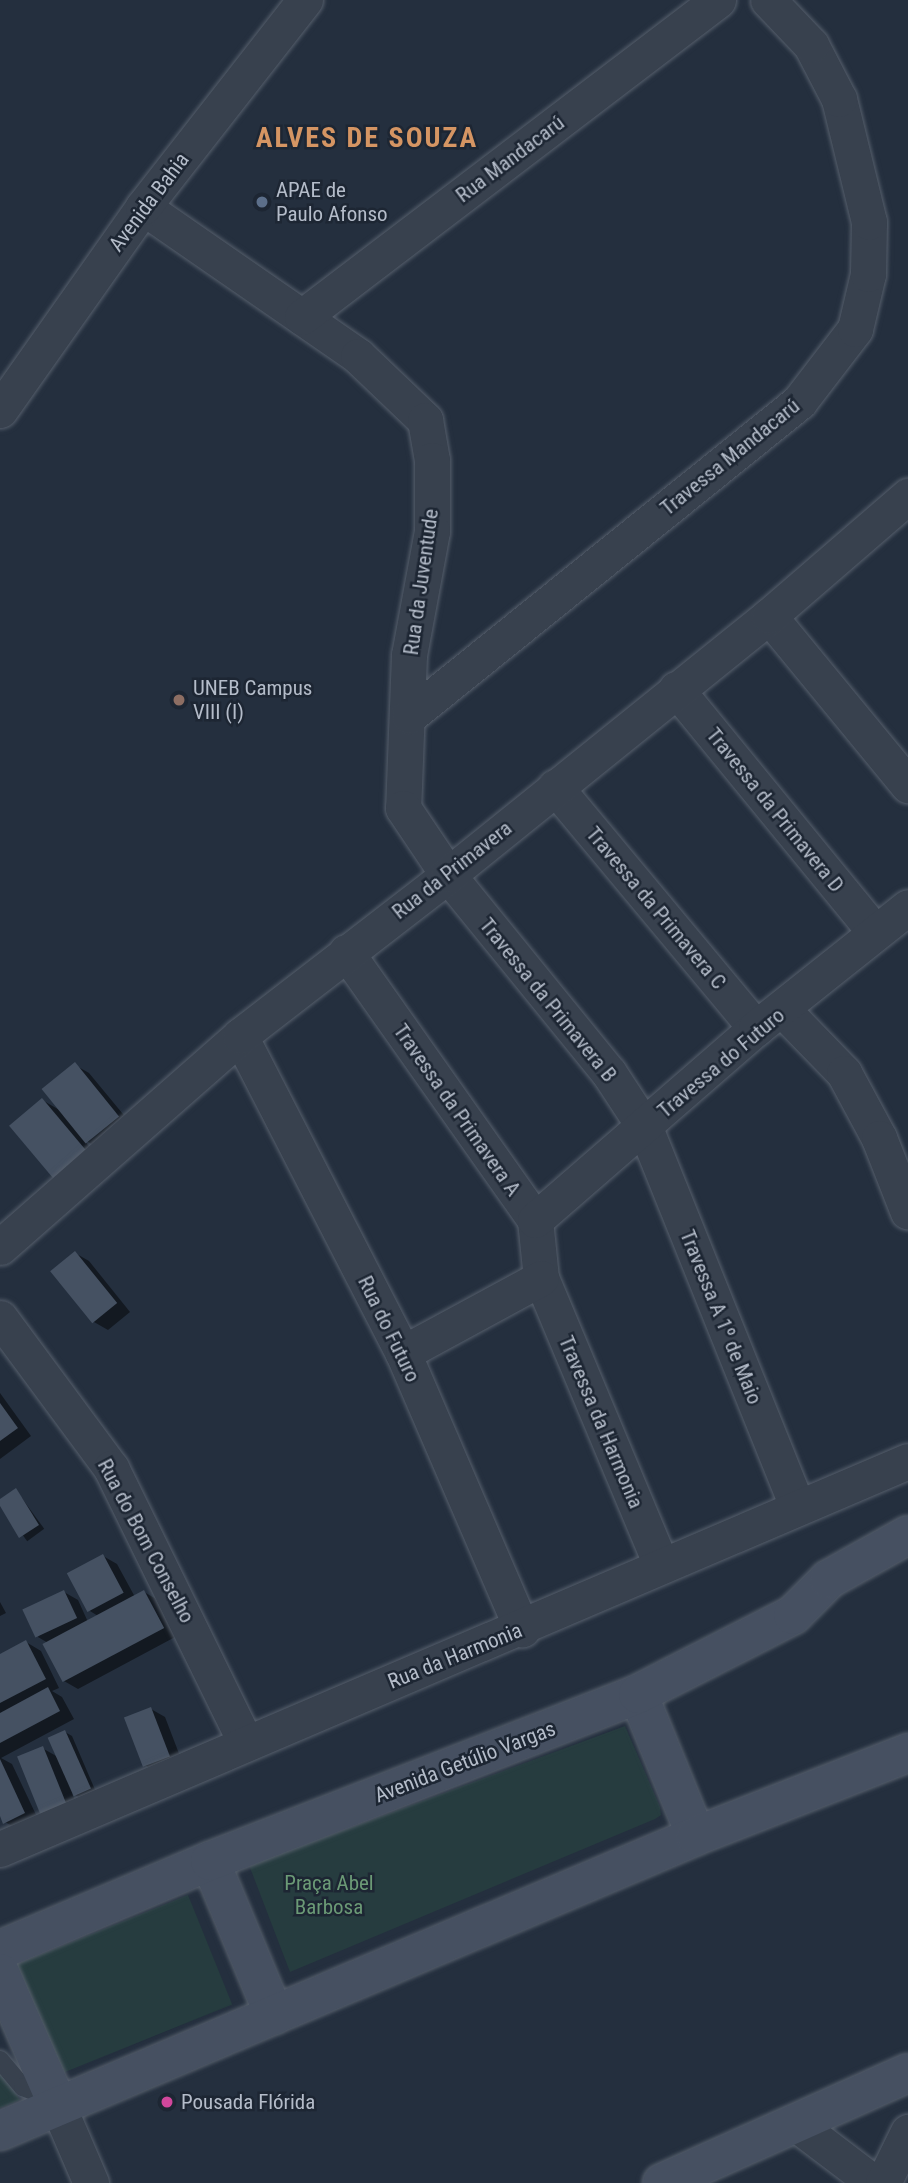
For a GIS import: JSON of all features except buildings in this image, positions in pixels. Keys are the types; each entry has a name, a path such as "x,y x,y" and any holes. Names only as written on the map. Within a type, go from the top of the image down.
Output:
{"street":[{"name":"Avenida Bahia","path":"0,410 144,207 305,0"},
{"name":"Rua Mandacarú","path":"302,317 718,0"},
{"name":"Travessa Mandacarú","path":"409,716 799,402 855,329 868,274 869,222 839,99 811,45 768,0"},
{"name":"Rua da Juventude","path":"144,207 358,356 425,420 432,460 432,531 409,655 409,716 403,808 448,875"},
{"name":"Rua da Primavera","path":"0,1247 240,1036 448,875 769,616 907,499"},
{"path":"769,616 908,785"},
{"name":"Travessa da Primavera D","path":"676,689 875,932"},
{"name":"Travessa da Primavera C","path":"555,788 770,1019 844,1073 879,1138 908,1212"},
{"name":"Travessa da Primavera B","path":"448,875 608,1073 645,1128"},
{"name":"Travessa do Futuro","path":"535,1220 770,1019 908,907"},
{"name":"Travessa da Primavera A","path":"346,952 535,1220 541,1278"},
{"name":"Rua do Futuro","path":"240,1036 403,1353 522,1629"},
{"name":"Travessa A 1º de Maio","path":"645,1128 797,1507"},
{"path":"403,1353 541,1278"},
{"name":"Travessa da Harmonia","path":"541,1278 661,1565"},
{"name":"Rua do Bom Conselho","path":"0,1318 111,1468 245,1742"},
{"name":"Rua da Harmonia","path":"0,1849 245,1742 522,1629 661,1565 908,1461"},
{"name":"Avenida Getúlio Vargas","path":"0,1950 211,1861 638,1694 793,1615 829,1579 908,1535"},
{"path":"638,1694 696,1836"},
{"path":"0,2131 57,2103 274,2015 696,1836 908,1753"},
{"path":"211,1861 274,2015"},
{"path":"0,1973 91,2183"},
{"path":"662,2183 908,2073"},
{"path":"795,2123 874,2183"},
{"path":"883,2183 908,2132"}],"lane":[{"path":"0,2060 23,2087 57,2103"}],"green space":[{"name":"Praça Abel Barbosa","path":"625,1726 661,1815 290,1972 249,1865"},
{"path":"188,1895 232,2004 59,2074 15,1965"},
{"path":"0,2067 20,2100 0,2108"}],"place":[{"name":"APAE de Paulo Afonso","path":"262,202"},
{"name":"UNEB Campus VIII (I)","path":"179,700"},
{"name":"Pousada Flórida","path":"167,2102"}],"district":[{"name":"ALVES DE SOUZA","path":"367,138"}]}
